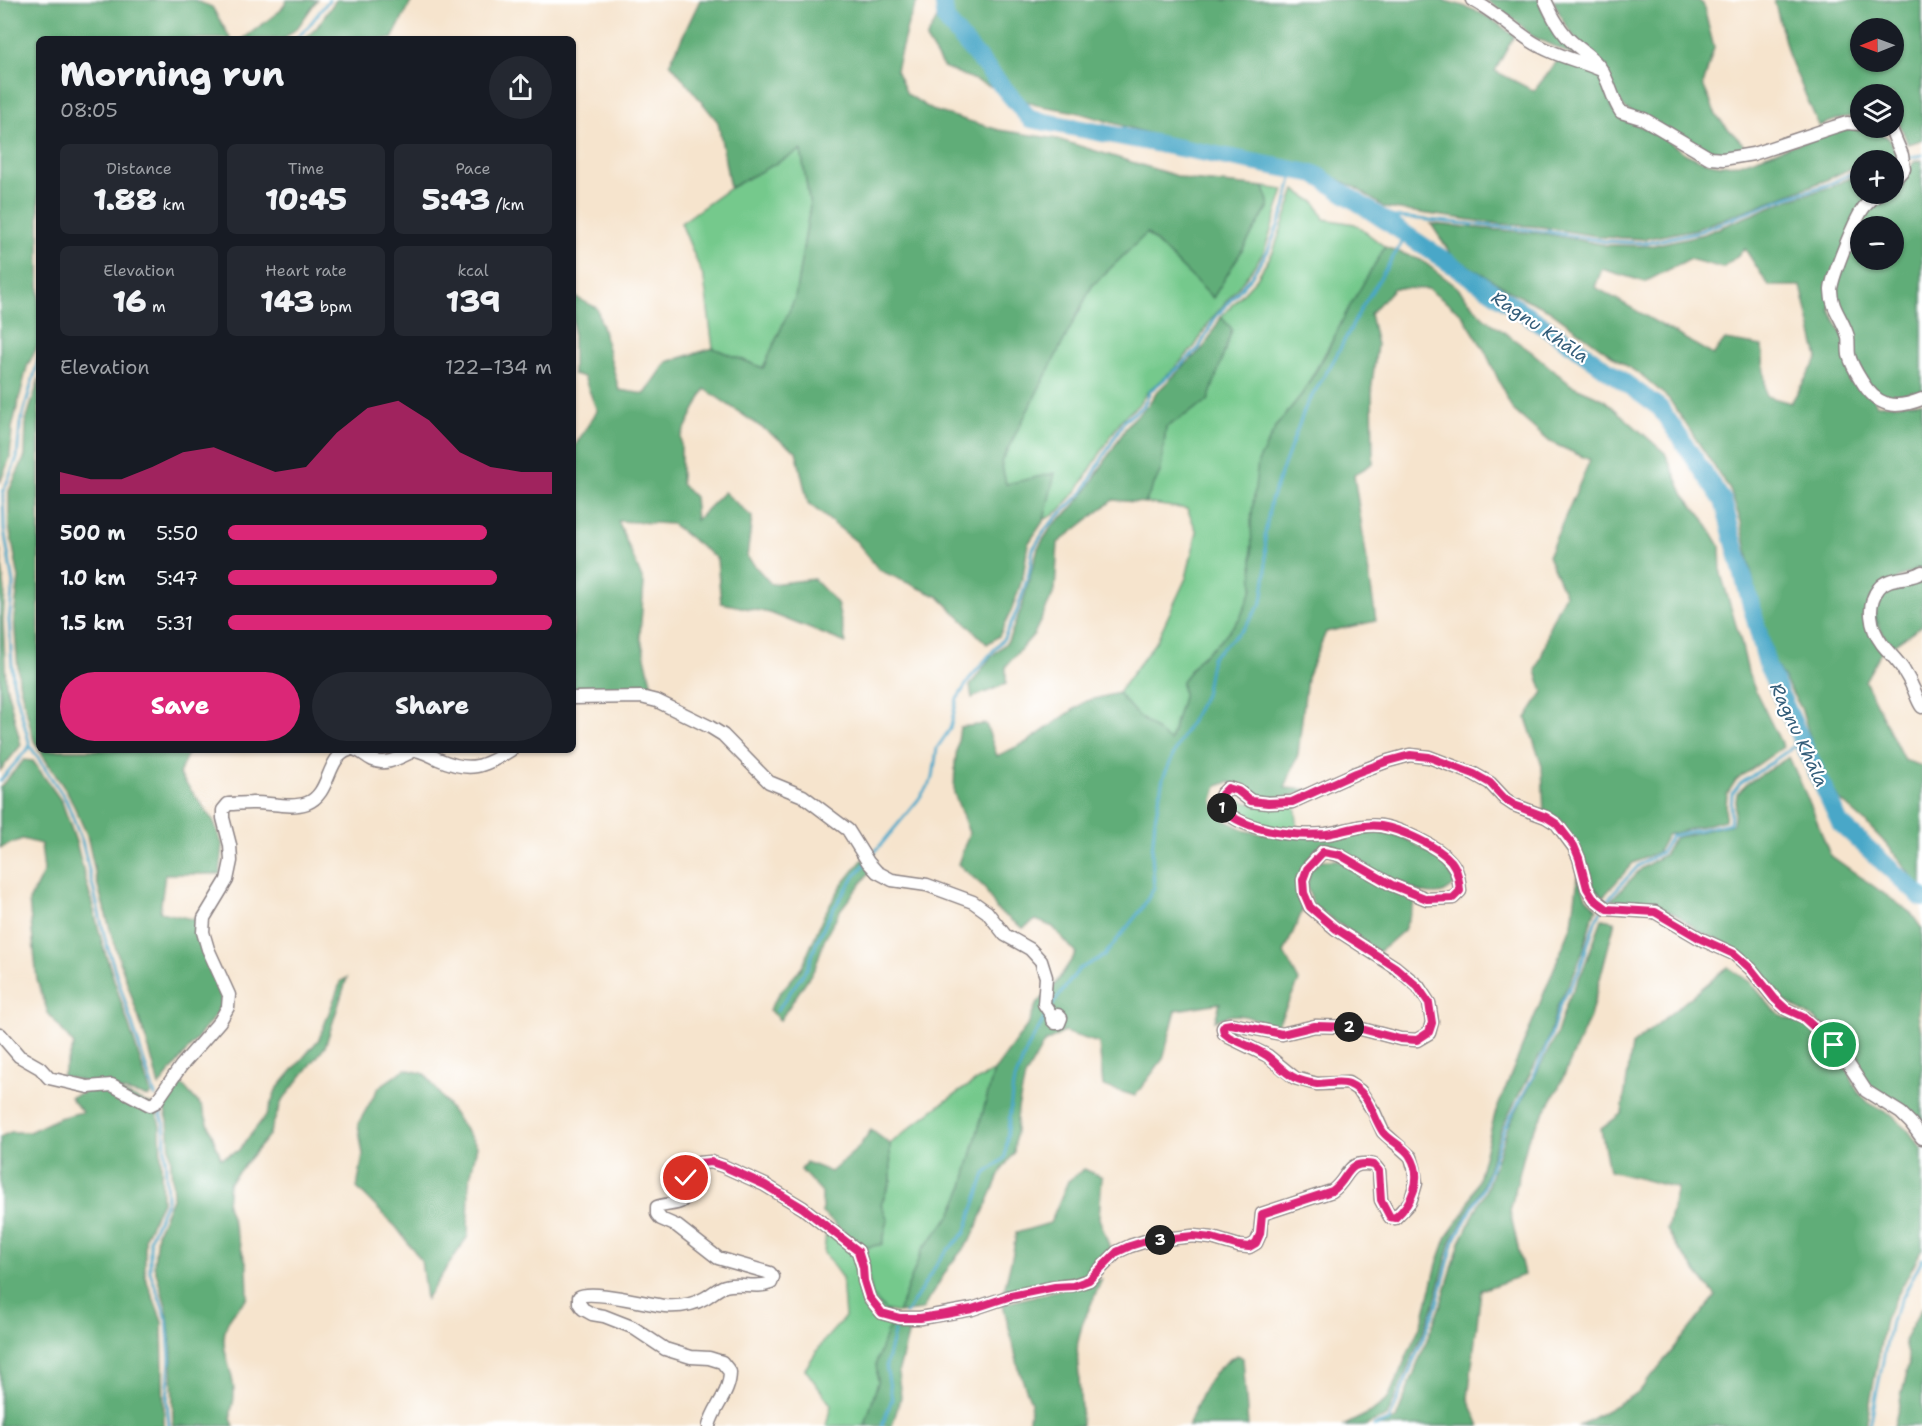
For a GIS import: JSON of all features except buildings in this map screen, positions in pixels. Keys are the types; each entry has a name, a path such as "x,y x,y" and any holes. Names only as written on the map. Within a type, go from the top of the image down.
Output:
{"street":[{"path":"1472,0 1496,14 1531,41 1602,71"},
{"path":"1545,0 1556,23 1567,37 1592,57 1602,71 1612,97 1621,112 1644,119 1710,158 1723,159 1753,153 1840,125 1850,124"},
{"path":"1867,204 1843,250 1831,289 1833,304 1848,339 1852,366 1869,393 1878,401 1893,406 1922,399"},
{"path":"1922,573 1904,579 1890,580 1880,587 1871,605 1875,632 1882,645 1897,660 1913,686 1922,707"},
{"path":"576,698 618,697 657,701 723,735 769,782 803,796 848,830 877,872 892,880 927,885 973,902 987,912 1005,935 1030,950 1041,961 1046,977 1044,1004 1052,1016"},
{"path":"0,1034 19,1056 40,1068 49,1078 88,1087 112,1085 150,1105 156,1102 181,1066 220,1021 228,1007 229,995 208,949 203,932 204,918 227,880 231,861 231,845 223,810 228,804 306,803 317,797 340,755 344,753"},
{"path":"364,753 374,760 384,762 410,753"},
{"path":"424,753 462,767 474,768 488,764 506,753"},
{"path":"709,1426 730,1383 730,1372 722,1362 709,1358 691,1357 665,1349 632,1327 604,1316 592,1314 583,1309 579,1303 579,1297 584,1294 593,1294 649,1304 681,1306 703,1299 724,1286 756,1286 771,1283 773,1277 770,1273 718,1257 657,1214 657,1207 678,1203 684,1199 688,1189 685,1168 689,1165 711,1162 723,1166 765,1185 816,1218 858,1251 869,1297 882,1313 900,1318 946,1314 972,1309 1011,1296 1055,1287 1073,1286 1089,1280 1117,1252 1146,1241 1193,1236 1249,1247 1256,1243 1260,1234 1262,1214 1332,1191 1339,1187 1350,1168 1357,1164 1374,1165 1379,1171 1381,1200 1390,1217 1395,1218 1410,1202 1416,1183 1411,1157 1383,1132 1374,1112 1360,1091 1348,1083 1317,1084 1295,1078 1268,1056 1229,1037 1224,1033 1223,1028 1231,1024 1282,1034 1315,1026 1354,1027 1400,1039 1417,1040 1429,1032 1432,1023 1429,1003 1418,987 1395,967 1336,929 1310,907 1304,893 1303,880 1307,869 1323,852 1340,855 1392,885 1427,899 1453,898 1460,891 1459,876 1452,862 1441,852 1380,825 1326,834 1302,834 1263,829 1240,821 1226,813 1218,804 1222,794 1228,788 1238,791 1251,801 1292,802 1356,773 1410,755 1429,757 1474,774 1490,783 1514,805 1546,817 1557,824 1576,852 1587,888 1594,899 1607,909 1655,912 1701,939 1734,954 1751,969 1775,999 1786,1009 1803,1017 1834,1045 1866,1091 1901,1113 1922,1138"}],"green space":[{"path":"0,0 194,0 212,7 229,36 36,36 36,349 27,367 12,428 10,457 0,483"},
{"path":"287,0 317,0 298,27 288,36 247,36 281,10"},
{"path":"336,0 412,0 394,36 308,36"},
{"path":"700,0 918,0 908,23 896,70 907,94 932,110 999,130 1057,139 1190,180 1264,187 1269,206 1213,298 1147,233 1092,286 1001,462 1006,484 1055,473 1044,520 1028,544 1023,577 1012,609 999,636 987,644 939,597 879,570 857,542 808,503 796,451 705,389 681,437 681,484 694,497 696,520 724,492 752,517 747,557 771,584 814,579 837,603 846,643 770,613 721,603 717,559 672,524 618,521 644,583 640,635 653,691 584,690 576,692 576,444 597,411 584,377 576,375 576,298 597,308 619,390 645,394 667,362 713,348 763,368 795,298 810,206 801,150 730,188 718,122 670,63"},
{"path":"947,0 1441,0 1480,13 1514,36 1495,71 1534,91 1558,60 1599,75 1613,110 1622,119 1655,132 1686,154 1702,161 1720,165 1740,164 1839,129 1850,128 1850,138 1889,138 1894,150 1850,150 1850,169 1824,181 1696,229 1645,239 1602,237 1542,227 1500,224 1385,208 1356,188 1323,172 1296,163 1244,155 1164,138 1076,112 1036,105 943,67 926,39"},
{"path":"1486,0 1539,0 1545,16 1590,60 1570,54 1532,36 1516,21"},
{"path":"1553,0 1698,0 1703,4 1714,48 1703,85 1717,117 1747,148 1725,153 1710,151 1624,108 1565,24"},
{"path":"1774,0 1922,0 1922,140 1908,144 1904,135 1904,84 1850,84 1850,117 1819,126 1789,57"},
{"path":"801,149 810,206 795,298 763,368 713,348 704,279 681,223 730,188"},
{"path":"1922,160 1922,396 1890,400 1874,390 1860,372 1837,302 1837,284 1850,246 1850,270 1904,270 1904,216 1865,216 1871,204 1904,204 1904,175 1914,162"},
{"path":"1850,178 1850,204 1863,204 1858,216 1850,216 1850,243 1830,310 1877,405 1922,402 1922,568 1902,576 1870,599 1883,649 1865,681 1904,760 1922,766 1922,892 1891,849 1840,800 1821,773 1801,708 1774,662 1765,639 1741,522 1730,490 1669,399 1644,377 1549,310 1515,294 1452,256 1431,224 1547,234 1606,245 1650,246 1704,234 1790,199 1831,187","holes":["1745,249 1769,286 1801,286 1818,358 1791,403 1766,396 1762,346 1725,340 1713,355 1595,287 1602,269 1645,282 1689,259 1723,268"]},
{"path":"1264,187 1284,190 1264,252 1210,321 1195,346 1121,420 1077,491 1059,511 1044,520 1054,474 1006,485 1001,462 1092,286 1146,233 1213,297 1269,206"},
{"path":"1295,190 1316,203 1324,219 1355,224 1385,247 1302,394 1277,425 1251,547 1253,588 1240,618 1220,641 1200,658 1182,681 1183,697 1170,742 1136,714 1118,693 1157,640 1186,578 1197,532 1187,509 1145,503 1161,470 1166,427 1208,400 1232,330 1221,317 1257,278 1273,252"},
{"path":"1385,247 1421,260 1457,287 1483,317 1533,353 1571,385 1603,399 1665,453 1684,495 1704,519 1720,546 1721,574 1748,672 1783,747 1736,780 1727,794 1725,820 1667,835 1658,852 1633,863 1603,897 1593,887 1586,868 1544,814 1542,766 1526,718 1543,692 1536,671 1549,627 1565,594 1548,556 1590,460 1550,442 1512,409 1485,351 1462,314 1428,289 1394,288 1370,314 1377,345 1372,384 1373,463 1354,475 1376,621 1326,632 1307,677 1298,754 1285,788 1311,790 1290,796 1269,797 1252,793 1229,782 1217,786 1213,800 1215,810 1221,818 1247,831 1267,835 1380,829 1443,857 1456,883 1441,893 1423,893 1318,849 1307,860 1301,872 1304,907 1284,953 1299,981 1276,1028 1253,1018 1238,1015 1223,1017 1215,1021 1220,1003 1176,1010 1163,1059 1135,1096 1103,1086 1099,1043 1064,1032 1044,1043 1025,1077 1018,1108 1014,1153 1001,1171 972,1238 950,1265 922,1310 898,1313 922,1250 951,1215 962,1190 994,1071 1029,1023 1036,1005 1054,986 1076,953 1053,927 1036,920 1023,928 997,910 984,887 958,864 969,833 954,793 960,727 986,724 997,756 1027,742 1086,701 1118,693 1136,714 1170,741 1183,697 1182,681 1200,658 1220,641 1240,618 1253,588 1251,521 1258,462 1277,425 1302,394 1326,354 1348,309"},
{"path":"1221,317 1232,329 1208,401 1166,427 1161,470 1145,503 1113,500 1058,543 1055,590 1034,634 1006,666 1006,684 972,698 970,686 990,658 1008,641 1021,609 1038,548 1052,526 1085,493 1129,423 1148,405 1156,393 1205,346"},
{"path":"36,389 36,744 19,682 14,618 19,578 9,526 9,491 25,456 26,421"},
{"path":"0,548 5,591 3,621 6,684 21,745 0,771"},
{"path":"1922,576 1922,625 1893,645 1878,623 1875,605 1878,597 1882,590 1890,585"},
{"path":"41,753 188,753 179,774 213,820 223,846 220,874 165,874 160,912 197,920 201,943 217,985 222,1007 159,1086 113,940 87,835 69,795"},
{"path":"1789,757 1830,855 1911,913 1922,929 1922,988 1918,1015 1922,1037 1922,1130 1868,1087 1854,1062 1837,1040 1815,1019 1783,1000 1766,976 1749,958 1727,944 1699,931 1676,914 1656,906 1611,900 1642,868 1665,854 1674,838 1733,824 1737,794 1749,782"},
{"path":"24,760 33,761 62,802 76,842 103,946 151,1094 148,1097 62,1076 74,1045 48,1013 37,980 29,901 44,871 41,844 22,839 0,848 0,787"},
{"path":"1226,797 1234,797 1247,803 1295,805 1298,830 1279,829 1239,817 1224,803"},
{"path":"863,859 870,872 841,909 825,938 815,968 780,1020 769,1010 779,994 802,967 824,915 842,885"},
{"path":"1321,860 1337,860 1416,900 1404,930 1379,952 1314,906 1307,887 1310,870"},
{"path":"1578,877 1586,897 1597,909 1592,917 1584,948 1557,1007 1548,1040 1501,1129 1482,1187 1451,1241 1433,1308 1387,1417 1364,1426 1343,1426 1371,1412 1388,1399 1424,1317 1437,1264 1447,1236 1465,1211 1478,1180 1495,1114 1572,924"},
{"path":"1602,919 1615,921 1590,1017 1558,1089 1528,1139 1510,1211 1524,1275 1481,1290 1468,1398 1480,1426 1377,1426 1396,1419 1441,1304 1460,1242 1487,1188 1508,1127 1556,1036 1567,1002 1583,970"},
{"path":"1728,967 1751,983 1772,1008 1785,1018 1805,1024 1827,1044 1849,1073 1858,1092 1869,1103 1891,1115 1907,1129 1922,1149 1922,1249 1885,1319 1866,1426 1579,1426 1639,1392 1716,1296 1679,1250 1667,1230 1677,1188 1609,1171 1601,1129 1622,1113 1632,1045"},
{"path":"347,978 325,1047 282,1101 269,1135 229,1183 227,1205 247,1266 248,1297 230,1318 224,1338 224,1348 233,1385 234,1400 231,1413 234,1426 173,1426 172,1351 167,1310 154,1265 157,1233 173,1196 168,1121 162,1101 179,1081 202,1107 221,1158 238,1151 267,1114 276,1090 319,1039 341,981"},
{"path":"405,1069 425,1074 477,1146 469,1183 468,1236 426,1299 421,1260 396,1227 357,1188 363,1155 358,1124 379,1087"},
{"path":"994,1071 962,1190 951,1215 922,1250 898,1313 885,1310 872,1295 863,1248 882,1244 888,1220 881,1204 891,1180 890,1144 927,1114"},
{"path":"112,1089 155,1106 160,1126 162,1202 145,1237 145,1276 162,1321 164,1426 0,1426 0,1137 11,1132 29,1132 59,1118 82,1112 70,1097 90,1090"},
{"path":"871,1130 890,1144 891,1180 881,1204 888,1220 882,1244 863,1248 822,1213 822,1193 801,1170 806,1162 831,1172 858,1148"},
{"path":"1084,1169 1102,1177 1099,1218 1111,1251 1083,1279 1050,1282 1034,1288 1003,1294 1016,1233 1050,1223 1068,1181"},
{"path":"826,1232 856,1254 859,1280 894,1320 876,1363 878,1382 865,1426 826,1426 831,1405 805,1369 823,1342 845,1317 842,1278 824,1253"},
{"path":"1102,1279 1082,1325 1077,1346 1082,1426 1028,1426 1031,1402 1020,1373 1003,1304"},
{"path":"1922,1307 1922,1426 1894,1426 1909,1364 1904,1340"},
{"path":"894,1320 911,1324 898,1373 901,1397 892,1426 865,1426 878,1382 876,1363 887,1331"},
{"path":"1237,1355 1243,1358 1248,1426 1188,1426 1206,1385 1227,1361"}],"waterway":[{"path":"299,36 329,0"},
{"name":"Ragnu Khāla","path":"943,0 946,20 1030,119 1315,174 1574,346 1660,408 1723,501 1768,668 1840,823 1922,898"},
{"path":"1906,158 1922,155"},
{"path":"869,859 918,800 933,778 937,748 950,729 957,699 971,677 1004,638 1017,611 1029,573 1033,549 1047,527 1083,492 1124,421 1144,405 1150,391 1199,348 1215,318 1250,278 1268,251 1285,208 1294,170"},
{"path":"1377,215 1544,231 1604,241 1647,243 1700,231 1787,197 1827,185 1850,174"},
{"path":"1050,1008 1079,969 1104,956 1141,910 1154,888 1152,853 1155,819 1163,778 1205,695 1212,657 1244,628 1262,602 1266,572 1265,534 1271,500 1306,406 1362,307 1407,235"},
{"path":"36,368 20,424 17,458 3,492 4,529 13,584 9,620 13,681 30,746 66,800 82,841 106,942 155,1096"},
{"path":"1605,904 1639,865 1662,852 1671,836 1730,823 1732,794 1740,784 1802,741"},
{"path":"0,781 30,746"},
{"path":"777,1011 808,967 818,939 832,911 865,864"},
{"path":"1374,1426 1389,1421 1436,1307 1454,1241 1484,1187 1504,1129 1533,1077 1550,1039 1560,1005 1579,971 1596,919 1602,910"},
{"path":"906,1314 942,1256 965,1233 985,1174 1005,1158 1013,1085 1027,1049 1047,1014"},
{"path":"158,1106 164,1123 167,1200 150,1238 150,1272 167,1319 170,1359 167,1400 169,1426"},
{"path":"1870,1426 1891,1321 1922,1259"},
{"path":"882,1426 892,1399 886,1365 895,1329 900,1322"}],"route":[{"path":"686,1178 685,1168 689,1165 711,1162 765,1185 803,1208 858,1251 869,1297 882,1313 900,1318 946,1314 972,1309 1011,1296 1055,1287 1073,1286 1089,1280 1117,1252 1146,1241 1193,1236 1249,1247 1256,1243 1260,1234 1262,1214 1332,1191 1339,1187 1350,1168 1357,1164 1374,1165 1379,1171 1381,1200 1384,1209 1390,1217 1395,1218 1410,1202 1416,1183 1411,1157 1383,1132 1368,1101 1360,1091 1348,1083 1317,1084 1295,1078 1268,1056 1229,1037 1224,1033 1223,1028 1231,1024 1282,1034 1315,1026 1354,1027 1400,1039 1417,1040 1429,1032 1432,1023 1429,1003 1418,987 1395,967 1336,929 1310,907 1304,893 1303,880 1307,869 1323,852 1340,855 1392,885 1427,899 1453,898 1460,891 1459,876 1452,862 1441,852 1380,825 1326,834 1280,833 1240,821 1226,813 1218,804 1222,794 1228,788 1238,791 1251,801 1292,802 1356,773 1410,755 1429,757 1474,774 1490,783 1514,805 1546,817 1557,824 1574,846 1587,888 1594,899 1607,909 1655,912 1701,939 1734,954 1751,969 1775,999 1786,1009 1803,1017 1834,1045"}]}
